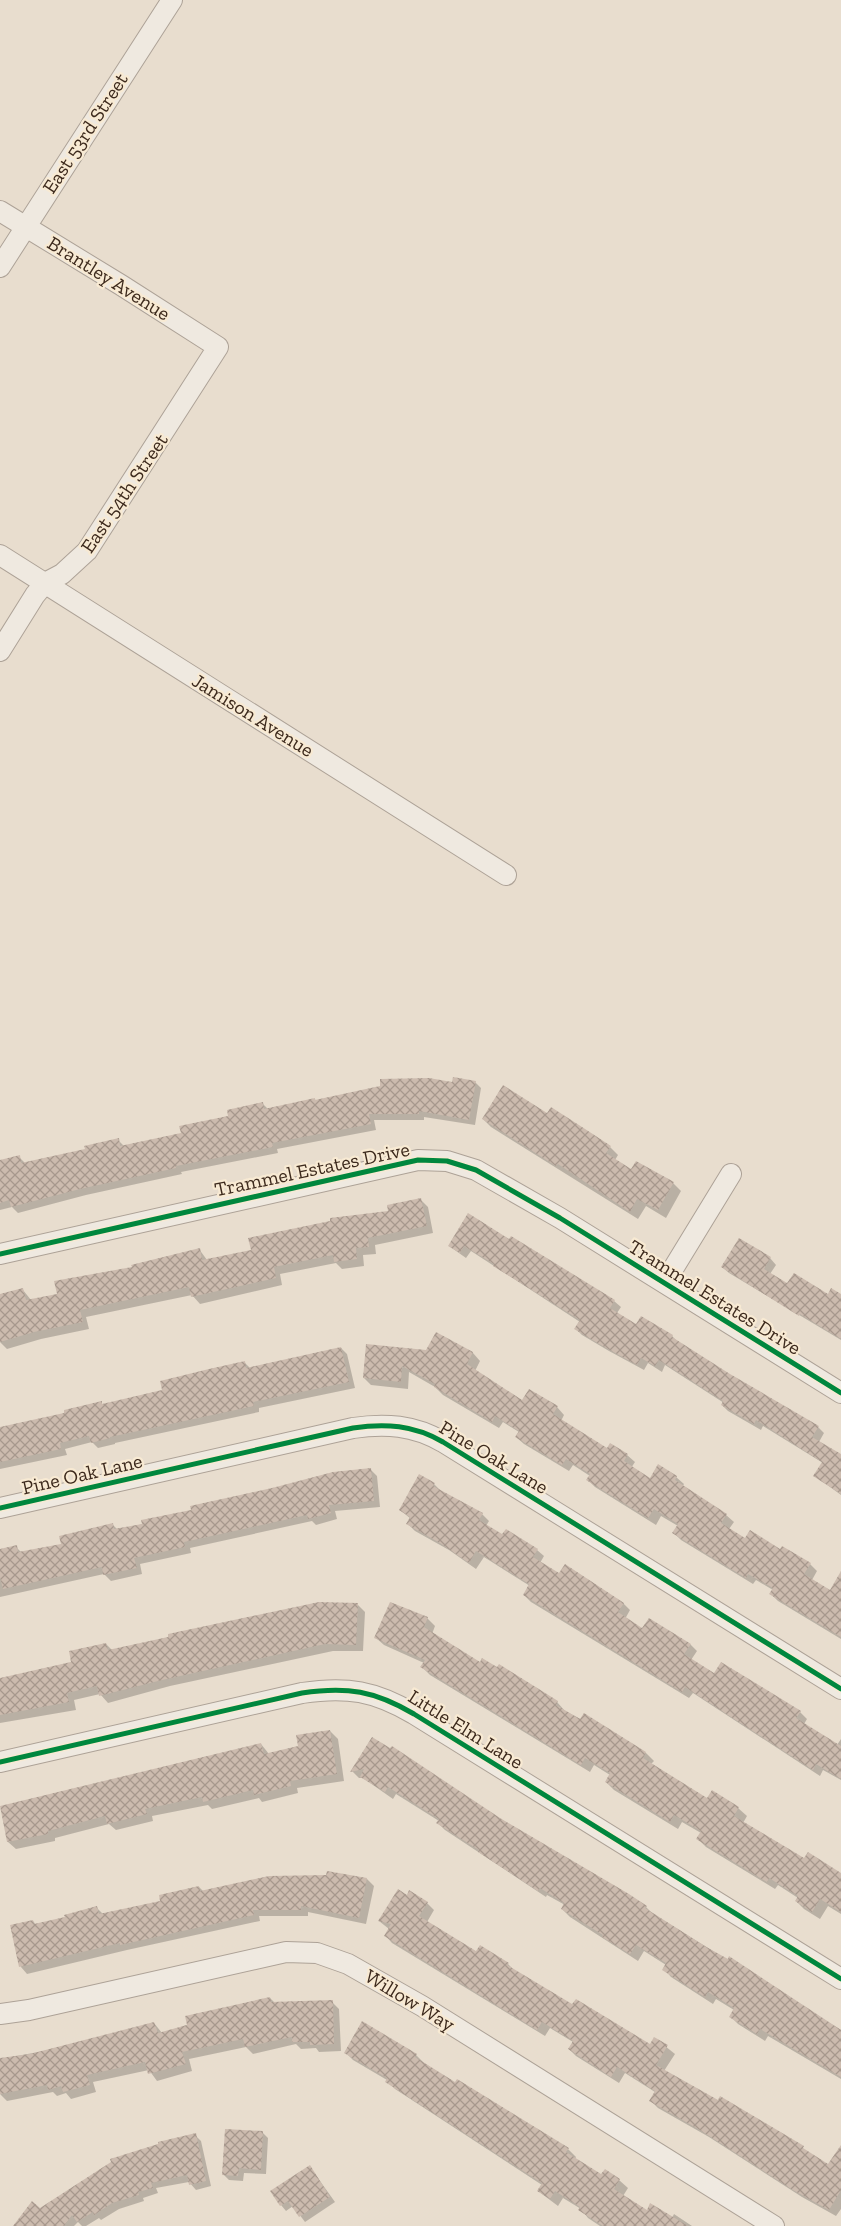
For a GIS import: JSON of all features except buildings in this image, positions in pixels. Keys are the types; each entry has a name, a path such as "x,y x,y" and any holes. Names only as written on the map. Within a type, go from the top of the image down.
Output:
{"street":[{"name":"East 53rd Street","path":"0,267 172,0"},
{"name":"Brantley Avenue","path":"0,211 218,347"},
{"name":"East 54th Street","path":"0,651 35,595 45,583 62,574 87,551 218,347"},
{"name":"Jamison Avenue","path":"0,555 506,875"},
{"name":"Trammel Estates Drive","path":"0,1254 409,1162 447,1160 476,1170 560,1218 841,1393"},
{"path":"665,1282 731,1174"},
{"name":"Pine Oak Lane","path":"0,1508 352,1428 377,1424 414,1429 430,1434 841,1689"},
{"name":"Little Elm Lane","path":"0,1762 302,1693 325,1689 363,1692 379,1696 408,1710 841,1979"},
{"name":"Willow Way","path":"0,2014 29,2010 286,1952 317,1953 348,1964 422,2006 774,2226"}],"cycle path":[{"path":"0,1254 418,1160 447,1161 476,1170 560,1218 841,1393"},
{"path":"0,1508 353,1428 388,1426 410,1429 432,1436 443,1442 841,1689"},
{"path":"0,1762 302,1693 333,1690 373,1695 414,1714 841,1979"}]}
